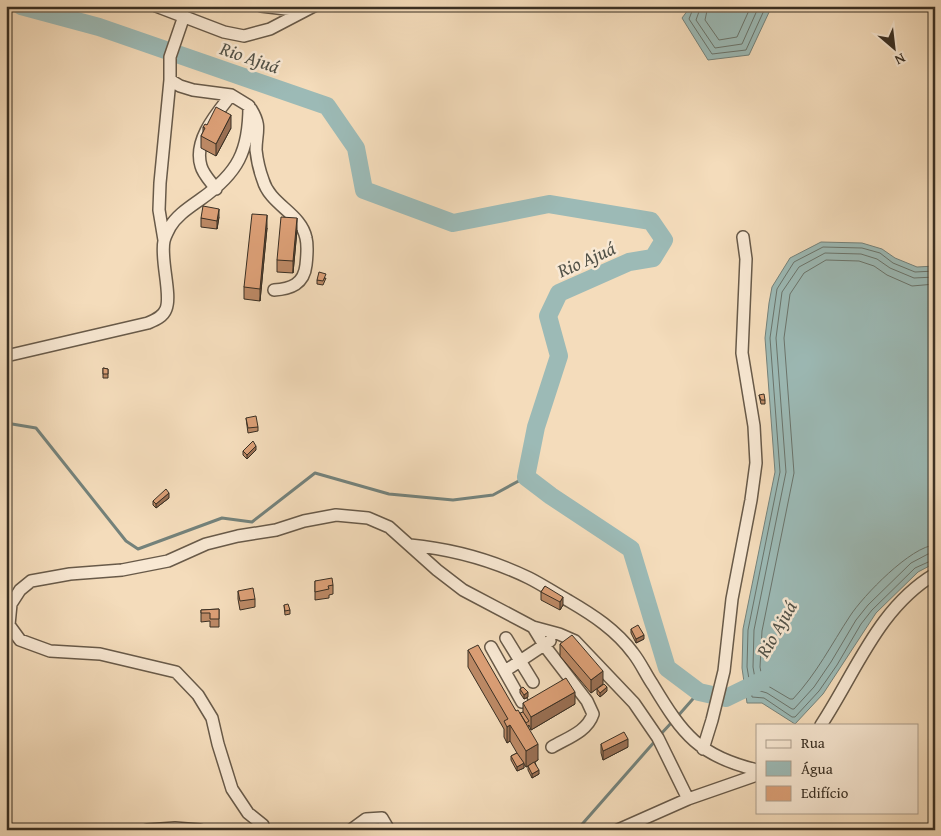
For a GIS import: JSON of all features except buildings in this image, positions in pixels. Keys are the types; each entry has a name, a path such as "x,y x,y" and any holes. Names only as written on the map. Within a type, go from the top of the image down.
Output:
{"street":[{"path":"156,6 224,32 244,36 270,29 314,6"},
{"path":"261,6 302,11"},
{"path":"6,356 148,323 159,318 166,309 168,296 164,276 164,240 159,210 160,192 170,80 170,57 184,16"},
{"path":"170,80 180,86 193,90 231,95 249,106 256,117 259,130 256,150 263,182 272,198 299,223 306,237 306,271 298,284 288,289 274,290"},
{"path":"216,189 201,166 200,151 204,137 231,95"},
{"path":"164,240 174,221 216,189 230,174 241,155 249,130 249,106"},
{"path":"703,749 724,671 732,599 751,500 756,463 752,408 742,353 746,259 743,237"},
{"path":"264,830 263,825 248,813 232,788 212,718 198,695 176,672 100,654 50,651 20,640 9,625 11,604 20,590 31,581 70,574 122,570 168,561 206,544 238,536 276,530 304,521 336,515 368,518 388,527 463,590 533,627 559,634 575,641 634,703 658,738 688,799"},
{"path":"410,545 437,548 482,560 530,578 580,608 610,628 633,652 667,708 686,734 703,749 730,762 756,770"},
{"path":"822,724 879,626 904,597 935,574"},
{"path":"533,627 544,645 587,701 593,714 590,724 552,747"},
{"path":"505,671 559,634"},
{"path":"506,638 533,682"},
{"path":"491,647 522,702"},
{"path":"618,830 688,799 756,775"},
{"path":"351,830 366,819 382,818 389,830"},
{"path":"147,830 175,828 200,830"}],"water":[{"path":"691,6 768,6 771,8 749,55 708,60 682,18"},
{"path":"821,242 862,243 882,249 895,258 917,267 935,266 935,563 918,572 876,613 823,694 795,724 762,703 747,703 742,668 743,629 775,472 765,338 772,287 790,258"}],"waterway":[{"name":"Rio Ajuá","path":"21,6 99,27 327,106 356,148 364,190 453,223 549,204 651,221 664,240 653,258 629,262 559,293 548,316 559,356 536,427 526,477 551,496 631,549 667,668 699,692 726,698 765,679"},
{"path":"6,423 36,428 126,541 138,549 222,518 252,522 315,473 389,494 453,500 493,495 526,477"},
{"path":"677,717 699,692"},
{"path":"660,735 673,721"},
{"path":"577,830 656,740"}]}
